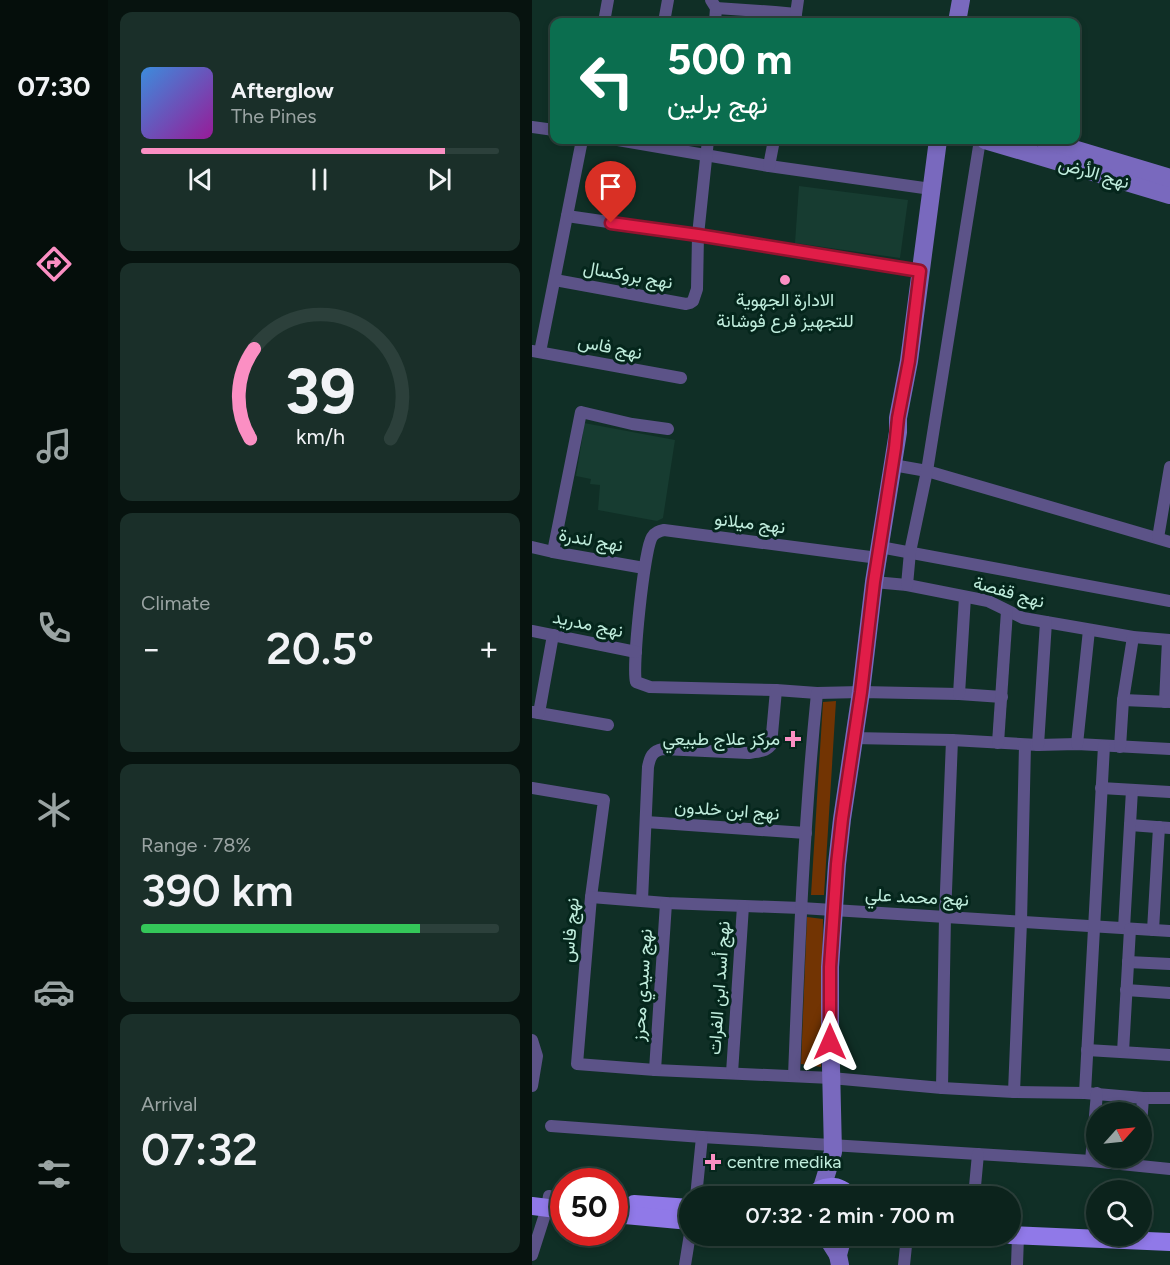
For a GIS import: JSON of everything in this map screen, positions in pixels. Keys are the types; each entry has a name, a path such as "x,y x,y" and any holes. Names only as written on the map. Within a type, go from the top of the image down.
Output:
{"main road":[{"path":"957,18 961,0"},
{"path":"844,1186 832,1152 830,967 842,819 861,692 874,582 893,465 898,418 909,361 937,144"},
{"name":"نهج الأرض","path":"998,144 1170,195"},
{"name":"نهج الأرض","path":"1057,144 1170,178"},
{"path":"819,1186 832,1152"},
{"path":"628,1203 679,1207"},
{"path":"628,1215 679,1220"},
{"path":"1021,1231 1086,1229"},
{"path":"1152,1231 1170,1232"},
{"path":"1021,1232 1170,1242"},
{"path":"831,1246 839,1260"}],"street":[{"path":"605,18 608,0"},
{"path":"665,18 668,0"},
{"path":"714,4 775,12 795,18 798,0"},
{"path":"532,127 550,129"},
{"path":"536,352 555,280 581,144"},
{"path":"656,144 769,166 931,189"},
{"path":"698,235 708,144"},
{"path":"769,166 773,144"},
{"path":"907,585 910,552 927,471 979,144"},
{"path":"567,216 920,271"},
{"name":"نهج بروكسال","path":"555,280 690,303 697,289 698,235"},
{"name":"نهج فاس","path":"536,352 680,378"},
{"path":"553,552 581,412 632,424 668,429"},
{"path":"893,465 927,471 1164,540 1170,467"},
{"name":"نهج ميلانو","path":"776,690 650,687 636,682 636,652 644,568 654,534 664,530 879,552 910,552 1170,601"},
{"name":"نهج لندرة","path":"532,547 644,568"},
{"name":"نهج قفصة","path":"874,582 907,585 988,601 1023,618 1133,637 1169,640"},
{"path":"959,694 965,597"},
{"path":"998,743 1007,611"},
{"path":"1038,745 1046,622"},
{"path":"1077,744 1089,630"},
{"name":"نهج مدريد","path":"532,631 636,652"},
{"path":"553,635 536,713 608,725"},
{"path":"1120,747 1123,700 1133,637"},
{"path":"1123,700 1167,702 1169,640"},
{"path":"642,900 648,767 650,756 658,750 748,753 768,749 771,745 776,690 1002,697"},
{"path":"794,1076 801,908 817,693"},
{"path":"853,738 1170,749"},
{"path":"942,1088 945,916 952,740"},
{"path":"1014,1092 1025,745"},
{"path":"1091,1102 1087,1050 1104,746"},
{"name":"نهج فاس","path":"532,788 604,800 591,897 577,1064 655,1070"},
{"path":"1101,788 1170,792"},
{"path":"1123,1052 1128,962 1132,790"},
{"name":"نهج ابن خلدون","path":"646,822 806,833"},
{"path":"1130,825 1164,827 1153,930"},
{"name":"نهج محمد علي","path":"591,897 1170,931"},
{"name":"نهج سيدي محرز","path":"655,1070 666,903"},
{"name":"نهج أسد ابن الفرات","path":"732,1073 743,906"},
{"path":"1128,962 1170,964"},
{"path":"1126,990 1170,993"},
{"path":"532,1040 537,1056 532,1086"},
{"path":"1087,1050 1170,1055"},
{"path":"655,1070 831,1078 1014,1092 1091,1093 1170,1098"},
{"path":"1142,1098 1142,1102"},
{"path":"551,1126 702,1137 832,1152 979,1154 1086,1161"},
{"path":"697,1186 702,1137"},
{"path":"975,1186 979,1154"},
{"path":"1152,1165 1170,1169"},
{"path":"532,1254 548,1202"},
{"path":"685,1265 688,1246"},
{"path":"904,1265 906,1246"},
{"path":"1015,1246 1017,1265"}],"shaded area":[{"path":"799,186 908,200 900,258 795,243"},
{"path":"584,423 675,440 663,518 657,521 598,510 600,485 590,484 591,479 576,476 583,434 580,433"},
{"path":"836,701 824,895 811,895 823,702"},
{"path":"807,917 823,919 821,1067 801,1064"}],"place":[{"name":"الادارة الجهوية للتجهيز فرع فوشانة","path":"785,280"},
{"name":"مركز علاج طبيعي","path":"793,739"},
{"name":"centre medika","path":"713,1162"}],"route":[{"path":"611,223 920,271 842,819 830,967 830,1042"}]}
